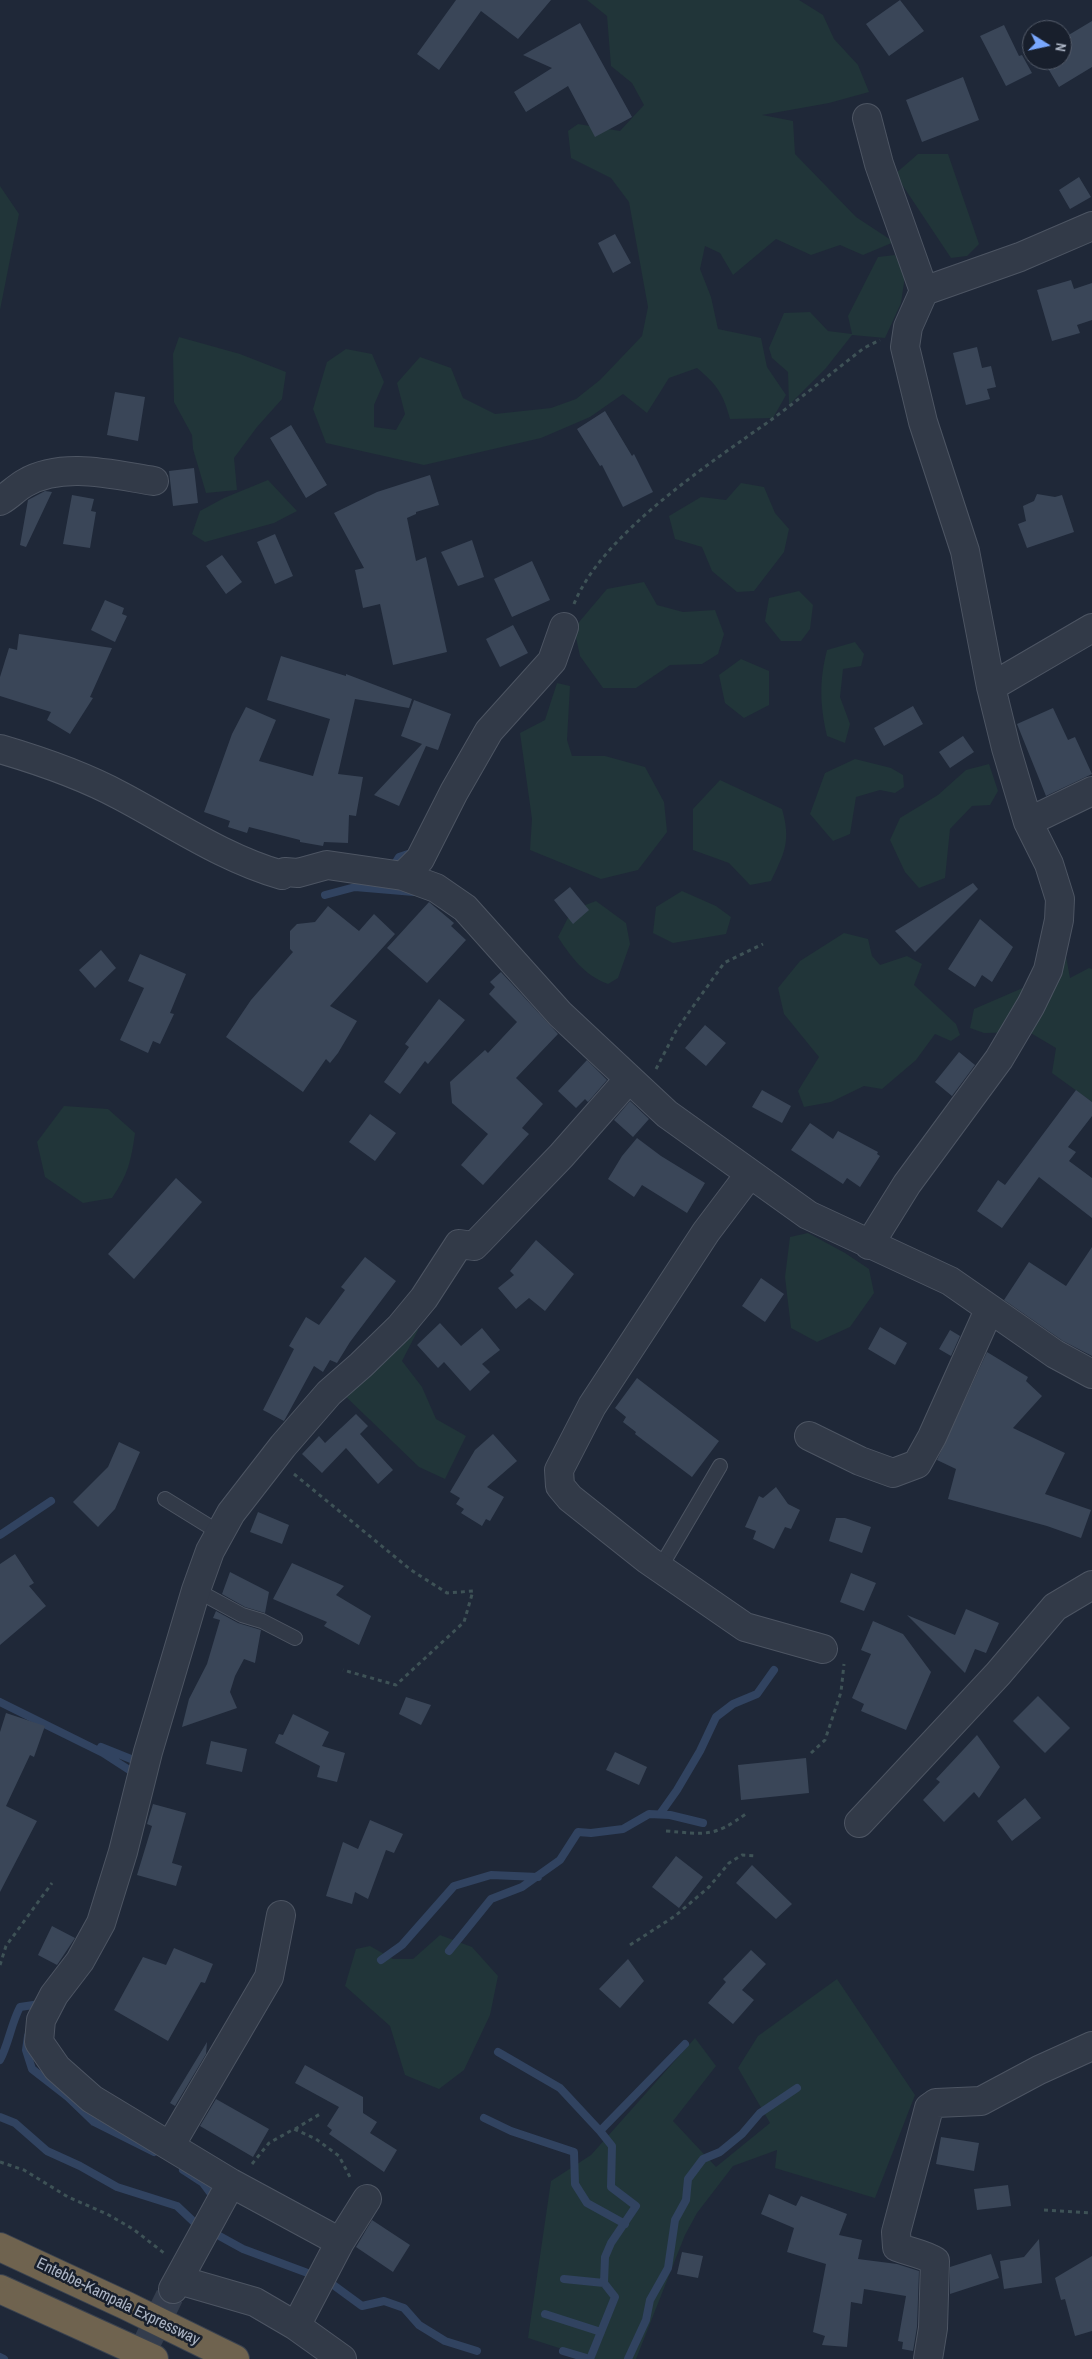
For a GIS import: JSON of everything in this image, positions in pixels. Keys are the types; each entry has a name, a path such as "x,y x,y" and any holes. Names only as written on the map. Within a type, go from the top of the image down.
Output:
{"highway":[{"name":"Entebbe-Kampala Expressway","path":"0,2247 235,2359"},
{"path":"0,2289 154,2359"}],"street":[{"path":"867,118 878,164 924,291 908,327 905,347 924,422 965,551 991,687 1006,748 1028,822 1049,864 1060,899 1056,939 1048,970 1031,1005 999,1059 906,1184 869,1245"},
{"path":"924,291 1020,257 1092,226"},
{"path":"0,501 26,482 57,472 94,473 154,481"},
{"path":"403,876 420,859 454,792 490,731 552,661 564,627"},
{"path":"991,687 1092,628"},
{"path":"0,749 105,788 207,843 264,870 282,874 285,872 298,873 328,865 403,876 436,888 465,908 560,1014 636,1086 667,1114 749,1175 808,1215 950,1281 989,1310 1056,1354 1092,1374"},
{"path":"1028,822 1092,791"},
{"path":"340,2242 225,2179 92,2099 57,2068 39,2042 41,2020 54,1995 80,1961 101,1923 123,1852 148,1752 196,1590 210,1551 231,1513 329,1393 361,1366 400,1327 424,1298 459,1244 474,1246 561,1156 636,1086"},
{"path":"749,1175 706,1232 592,1406 559,1470 560,1486 570,1498 660,1568 745,1627 823,1648"},
{"path":"809,1436 860,1461 893,1473 916,1464 932,1437 989,1310"},
{"path":"859,1823 998,1674 1055,1607 1092,1586"},
{"path":"170,2146 269,1977 281,1915"},
{"path":"928,2359 933,2328 935,2261 928,2256 915,2254 897,2247 896,2232 929,2108 936,2103 981,2101 1039,2070 1092,2046"},
{"path":"225,2179 206,2228 176,2284 255,2302 296,2326 342,2359"},
{"path":"296,2326 340,2242 367,2200"}],"lane":[{"path":"660,1568 720,1466"},
{"path":"165,1499 220,1533"},
{"path":"196,1590 242,1615 262,1621 294,1638"}],"path":[{"path":"564,627 581,587 604,556 634,526 709,462 773,418 864,348 908,327"},
{"path":"636,1086 724,963 764,944"},
{"path":"274,1458 412,1570 447,1592 473,1592 464,1622 396,1684 344,1670"},
{"path":"811,1753 825,1740 841,1692 845,1666 842,1656 823,1648"},
{"path":"666,1831 707,1834 728,1826 747,1813"},
{"path":"630,1946 675,1916 709,1887 729,1863 742,1855 757,1856"},
{"path":"0,1964 6,1946 52,1883"},
{"path":"225,2179 248,2168 270,2143 320,2114"},
{"path":"294,2130 316,2138 339,2156 354,2184 367,2200"},
{"path":"0,2162 24,2170 68,2197 107,2214 133,2229 162,2250 176,2284"},
{"path":"1044,2210 1092,2213"}],"green space":[{"path":"587,0 799,0 823,15 834,39 858,65 869,92 829,103 762,115 793,121 795,154 856,217 894,242 863,255 840,245 811,255 776,239 733,275 720,253 705,246 700,269 711,297 718,329 761,338 767,367 786,395 773,418 730,419 725,402 718,390 710,379 697,368 669,378 647,413 623,394 590,417 541,438 424,465 326,443 313,409 327,362 346,349 372,354 384,382 374,405 374,427 396,430 405,414 397,383 420,357 451,368 463,398 495,414 551,408 576,399 600,380 642,336 648,307 629,202 611,178 571,158 568,131 578,124 620,131 644,105 632,83 611,66 607,16"},
{"path":"918,154 948,154 979,244 967,256 951,258 895,174"},
{"path":"0,186 19,214 0,310"},
{"path":"895,255 905,276 901,303 885,338 852,335 826,368 789,405 788,372 772,358 769,348 784,313 810,312 828,331 852,334 848,316 878,257"},
{"path":"179,337 240,354 286,372 282,399 257,427 234,458 237,490 206,493 193,449 192,435 174,402 173,354"},
{"path":"268,480 297,511 274,523 205,542 192,534 200,511 224,498"},
{"path":"741,483 764,487 775,513 789,529 784,552 754,591 737,592 712,571 702,547 675,539 669,516 701,497 726,500"},
{"path":"644,582 657,605 683,612 715,610 724,634 718,654 702,664 670,665 636,688 603,688 580,656 574,628 607,589"},
{"path":"799,591 813,605 810,629 801,641 781,641 765,621 769,598"},
{"path":"855,642 864,654 861,666 843,669 840,697 850,724 845,743 827,736 822,703 823,672 827,650"},
{"path":"741,659 769,671 769,705 744,718 725,703 719,675"},
{"path":"557,683 570,686 567,740 572,756 605,756 645,767 664,802 667,832 638,870 601,879 530,850 532,819 520,733 545,720"},
{"path":"855,759 891,768 903,775 904,787 895,793 880,790 856,797 850,834 833,841 810,814 825,773"},
{"path":"989,764 998,791 990,805 972,806 950,829 945,878 919,888 905,872 890,840 900,818 938,795 966,770"},
{"path":"720,780 782,809 786,830 785,846 771,881 750,885 729,863 693,850 693,809"},
{"path":"682,891 716,906 731,917 726,934 673,943 653,933 656,907"},
{"path":"596,901 626,923 630,944 618,978 608,984 585,970 573,958 558,937 572,910"},
{"path":"844,933 868,939 872,956 880,965 907,956 922,964 914,985 956,1024 960,1035 951,1041 935,1034 916,1060 882,1089 864,1086 831,1102 804,1107 798,1091 819,1057 784,1014 778,988 800,961"},
{"path":"1065,951 1070,978 1089,968 1092,969 1092,1102 1052,1073 1056,1048 1029,1032 984,1033 970,1028 974,1009 1025,987"},
{"path":"64,1106 108,1109 135,1133 128,1167 122,1182 112,1198 83,1203 45,1177 37,1142"},
{"path":"808,1233 845,1253 869,1269 874,1293 850,1327 817,1342 791,1328 785,1277 790,1237"},
{"path":"407,1319 418,1330 402,1361 422,1387 436,1419 466,1436 445,1479 419,1467 342,1393"},
{"path":"440,1935 472,1947 498,1976 490,2015 464,2070 439,2089 405,2075 390,2026 345,1986 356,1949 370,1946 393,1959 413,1959"},
{"path":"837,1979 915,2095 875,2198 775,2168 777,2150 733,2166 697,2213 685,2235 636,2359 593,2359 528,2338 551,2181 591,2155 695,2038 716,2066 673,2121 716,2167 770,2123 738,2068 758,2036"}],"building":[{"path":"456,0 551,0 518,39 481,11 439,70 417,54"},
{"path":"900,0 924,31 889,56 866,24"},
{"path":"1092,21 1092,67 1059,87 1049,70 1072,70 1072,33"},
{"path":"580,23 632,117 595,137 568,86 526,112 514,92 552,68 523,55"},
{"path":"1004,25 1019,56 1022,55 1022,70 1030,70 1032,73 1006,86 980,36"},
{"path":"963,77 979,120 922,142 906,100"},
{"path":"1079,177 1091,197 1070,209 1059,190"},
{"path":"615,234 631,263 613,273 598,243"},
{"path":"1071,280 1074,289 1092,283 1092,320 1077,325 1080,333 1052,341 1037,290"},
{"path":"977,347 982,368 991,366 996,387 987,389 990,399 966,405 953,353"},
{"path":"115,392 145,397 138,441 107,435"},
{"path":"605,411 632,456 634,454 653,492 623,507 602,465 600,466 577,429"},
{"path":"291,425 327,485 306,498 270,438"},
{"path":"194,468 198,503 173,506 169,471"},
{"path":"430,475 439,505 416,512 416,514 407,518 416,561 426,557 447,652 393,665 380,604 363,608 355,570 364,568 334,513 377,492"},
{"path":"45,491 52,492 26,547 20,545 28,500"},
{"path":"1037,494 1055,497 1062,495 1074,532 1027,548 1018,524 1026,521 1023,506 1034,501"},
{"path":"72,495 94,499 91,511 96,512 90,548 63,544"},
{"path":"275,534 293,576 275,584 257,542"},
{"path":"472,540 484,577 458,586 441,552"},
{"path":"222,555 242,582 226,594 206,566"},
{"path":"532,561 550,600 512,617 494,579"},
{"path":"105,600 124,608 122,614 127,616 115,642 91,630"},
{"path":"513,625 528,653 500,667 486,639"},
{"path":"19,634 112,648 90,697 93,698 70,734 47,720 51,712 0,696 0,677 9,648 17,650"},
{"path":"281,656 346,676 346,674 412,699 409,708 355,699 338,774 363,777 356,816 349,815 348,843 324,842 323,846 300,842 300,840 249,827 247,833 228,827 230,821 204,812 232,734 246,707 276,720 259,761 313,776 330,719 267,700"},
{"path":"414,700 451,714 438,750 426,746 399,806 374,795 422,744 401,736"},
{"path":"913,706 923,724 884,746 874,728"},
{"path":"1053,708 1068,740 1075,737 1092,774 1046,796 1017,724"},
{"path":"963,736 974,752 950,768 939,752"},
{"path":"973,883 978,889 915,952 895,931"},
{"path":"570,887 589,910 573,924 554,900"},
{"path":"429,902 454,923 451,926 466,940 427,983 387,948"},
{"path":"328,906 359,931 374,914 395,934 330,1006 357,1021 338,1053 330,1063 326,1059 303,1092 226,1037 251,1000 293,952 290,949 290,931 297,924 315,922"},
{"path":"980,919 1013,947 992,982 982,975 975,987 948,969"},
{"path":"101,950 116,968 95,988 79,970"},
{"path":"140,954 186,974 170,1013 174,1014 160,1044 153,1041 148,1053 120,1040 144,988 128,981"},
{"path":"501,972 558,1034 516,1078 543,1104 522,1128 529,1134 483,1185 461,1165 488,1134 452,1103 450,1082 485,1050 488,1053 517,1022 489,994 495,987 490,982"},
{"path":"439,999 465,1020 428,1064 425,1061 400,1094 384,1082 409,1047 405,1044"},
{"path":"705,1025 726,1043 706,1066 685,1048"},
{"path":"959,1052 975,1065 952,1096 935,1082"},
{"path":"587,1060 607,1080 588,1102 585,1099 576,1108 558,1091"},
{"path":"762,1090 791,1106 782,1123 752,1107"},
{"path":"1076,1090 1092,1102 1092,1116 1068,1147 1076,1152 1069,1161 1092,1178 1092,1218 1039,1177 1002,1228 977,1211 998,1180 1005,1185"},
{"path":"630,1101 649,1119 633,1137 614,1120"},
{"path":"370,1114 396,1133 375,1161 349,1142"},
{"path":"810,1123 833,1139 838,1131 878,1152 877,1154 880,1156 860,1187 847,1178 843,1184 791,1150"},
{"path":"637,1138 661,1156 705,1183 687,1213 642,1185 634,1197 608,1179 622,1156"},
{"path":"176,1178 202,1202 134,1279 108,1254"},
{"path":"536,1240 574,1274 545,1311 529,1298 516,1309 498,1288 514,1275 510,1271"},
{"path":"1092,1247 1092,1356 1063,1341 1004,1300 1029,1262 1066,1286"},
{"path":"365,1257 396,1281 350,1342 337,1363 330,1360 323,1372 314,1366 284,1421 263,1410 294,1349 289,1346 306,1317 319,1325 345,1290 341,1287"},
{"path":"761,1278 784,1294 765,1322 742,1306"},
{"path":"440,1323 461,1346 482,1328 500,1350 482,1364 490,1372 470,1391 444,1362 438,1368 417,1345"},
{"path":"880,1327 907,1343 895,1365 868,1349"},
{"path":"950,1330 960,1336 951,1356 939,1349"},
{"path":"987,1352 1028,1377 1026,1381 1042,1396 1013,1428 1065,1453 1045,1494 1091,1510 1081,1538 1047,1526 948,1499 956,1469 937,1460"},
{"path":"637,1378 719,1441 692,1477 635,1434 636,1432 623,1422 626,1417 615,1408"},
{"path":"356,1414 368,1426 360,1434 393,1470 378,1484 346,1448 322,1473 302,1454 319,1436 325,1443"},
{"path":"493,1434 517,1461 487,1487 504,1497 490,1521 486,1519 482,1526 461,1513 464,1509 456,1504 460,1498 450,1492 475,1450"},
{"path":"119,1442 140,1452 115,1509 98,1527 73,1502 108,1467"},
{"path":"776,1487 788,1504 800,1510 791,1529 785,1527 774,1549 753,1539 756,1531 745,1527 759,1496 763,1498"},
{"path":"258,1512 289,1525 282,1544 250,1532"},
{"path":"836,1518 845,1518 871,1527 862,1553 829,1541"},
{"path":"15,1554 34,1583 29,1586 46,1606 0,1645 0,1564"},
{"path":"292,1563 344,1586 336,1595 371,1616 359,1645 324,1626 327,1622 273,1599"},
{"path":"230,1572 269,1592 265,1613 245,1607 222,1594"},
{"path":"851,1573 876,1583 864,1611 840,1602"},
{"path":"966,1609 999,1623 986,1653 975,1649 965,1673 907,1615 955,1635"},
{"path":"216,1611 238,1623 261,1630 255,1663 244,1659 235,1676 230,1692 237,1708 182,1727 189,1699 207,1664 220,1620 213,1618"},
{"path":"873,1621 903,1634 931,1672 906,1730 861,1711 864,1704 852,1698 871,1654 861,1650"},
{"path":"1038,1696 1070,1728 1045,1753 1013,1721"},
{"path":"406,1697 431,1705 421,1725 399,1714"},
{"path":"6,1713 45,1726 34,1757 30,1755 6,1806 37,1821 0,1892 0,1732"},
{"path":"293,1714 329,1732 322,1746 345,1753 337,1782 317,1777 320,1766 275,1743 279,1734 283,1735"},
{"path":"977,1735 1000,1767 979,1798 974,1792 944,1822 923,1800 940,1782 936,1779"},
{"path":"211,1741 247,1749 242,1772 206,1764"},
{"path":"615,1752 647,1767 639,1785 606,1770"},
{"path":"806,1758 809,1793 741,1800 738,1765"},
{"path":"1025,1798 1041,1818 1012,1841 997,1821"},
{"path":"153,1804 186,1813 172,1863 182,1866 176,1886 137,1875 152,1826 147,1824"},
{"path":"370,1820 403,1834 394,1853 386,1850 368,1899 355,1892 352,1904 326,1896 343,1842 358,1849"},
{"path":"676,1856 703,1877 679,1908 652,1887"},
{"path":"752,1865 792,1904 776,1919 736,1883"},
{"path":"52,1926 75,1938 57,1965 38,1955"},
{"path":"174,1948 213,1964 205,1983 201,1982 168,2041 114,2010 143,1957 166,1965"},
{"path":"751,1950 766,1964 742,1990 754,2000 733,2024 708,2003 726,1982 723,1979"},
{"path":"628,1959 644,1981 620,2008 599,1989"},
{"path":"207,2042 206,2054 175,2106 170,2103"},
{"path":"305,2065 363,2097 363,2113 377,2122 370,2133 397,2150 384,2172 329,2134 332,2130 327,2126 339,2107 295,2083"},
{"path":"216,2099 269,2129 253,2157 200,2126"},
{"path":"941,2137 979,2143 974,2171 936,2164"},
{"path":"1008,2185 1011,2206 977,2210 974,2189"},
{"path":"769,2194 796,2206 801,2196 847,2214 839,2235 862,2240 858,2259 897,2264 919,2271 917,2327 913,2351 902,2349 903,2342 898,2341 906,2296 864,2289 862,2304 851,2302 847,2347 822,2345 825,2336 813,2332 826,2264 787,2252 794,2228 761,2214"},
{"path":"372,2220 410,2245 393,2272 356,2247"},
{"path":"1039,2239 1042,2283 1004,2289 1000,2261 1024,2257"},
{"path":"682,2252 703,2256 698,2278 677,2274"},
{"path":"991,2254 999,2278 950,2294 950,2267"},
{"path":"1092,2256 1092,2331 1075,2336 1065,2299 1061,2300 1055,2278"}],"waterway":[{"path":"391,870 399,857 414,852"},
{"path":"325,895 355,887 414,892"},
{"path":"0,1535 51,1501"},
{"path":"660,1814 700,1751 716,1717 733,1704 757,1694 774,1670"},
{"path":"0,1702 103,1753 137,1775"},
{"path":"101,1747 141,1763"},
{"path":"449,1951 491,1899 522,1887 560,1860 578,1832 591,1833 623,1829 649,1814 670,1815 703,1823"},
{"path":"381,1960 402,1945 454,1886 491,1875 538,1877"},
{"path":"0,2060 20,2007 40,2004"},
{"path":"28,2036 26,2050 32,2069 68,2097 94,2122 154,2152"},
{"path":"600,2131 685,2044"},
{"path":"498,2052 560,2088 600,2131 612,2146 611,2187 636,2206 611,2243 605,2257 604,2283 615,2297 590,2359"},
{"path":"628,2359 646,2320 650,2300 668,2268 675,2220 686,2200 688,2179 703,2159 720,2152 742,2134 760,2113 797,2088"},
{"path":"0,2117 15,2123 47,2151 80,2166 117,2187 177,2206 194,2222 243,2249 313,2275 315,2272"},
{"path":"484,2118 511,2131 574,2152 575,2184 587,2203 625,2224"},
{"path":"183,2170 203,2183 212,2195"},
{"path":"564,2279 604,2283"},
{"path":"332,2284 362,2306 384,2301 404,2308 419,2325 445,2341 477,2351"},
{"path":"545,2314 601,2332"},
{"path":"563,2351 590,2359"},
{"path":"0,2357 4,2359"}],"tunnel":[{"path":"139,2359 173,2289"}]}
